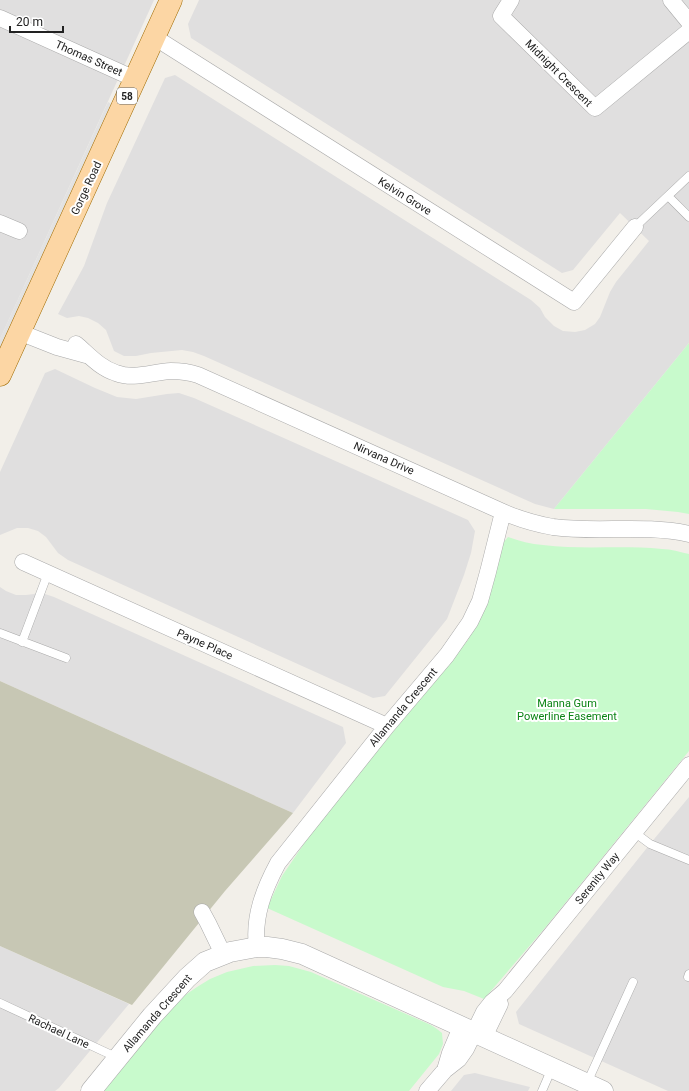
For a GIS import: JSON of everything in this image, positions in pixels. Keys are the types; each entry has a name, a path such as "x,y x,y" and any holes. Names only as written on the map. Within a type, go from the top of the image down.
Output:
{"main road":[{"name":"Gorge Road","path":"0,375 171,0"}],"street":[{"name":"Midnight Crescent","path":"511,0 501,16 595,108 689,31"},
{"path":"671,0 689,22"},
{"name":"Thomas Street","path":"0,18 135,79"},
{"name":"Kelvin Grove","path":"154,37 574,302 634,227"},
{"path":"0,223 19,231"},
{"name":"Nirvana Drive","path":"19,332 57,347 89,355"},
{"name":"Nirvana Drive","path":"76,344 106,369 122,375 141,376 177,371 198,375 503,512 524,520 553,527 578,529 655,530 674,531 689,534"},
{"name":"Allamanda Crescent","path":"262,947 268,884 275,870 283,856 387,726 447,655 470,622 480,600 503,512"},
{"name":"Payne Place","path":"23,562 387,726"},
{"name":"Serenity Way","path":"427,1091 445,1070 459,1059 466,1049 473,1032 505,991 689,765"},
{"path":"202,912 223,954"},
{"name":"Allamanda Crescent","path":"91,1091 152,1016 187,978 206,962 223,954 262,947 290,950 302,954 595,1087"}],"lane":[{"path":"634,227 689,176"},
{"path":"668,196 689,217"},
{"path":"22,642 48,573"},
{"path":"0,633 66,658"},
{"path":"634,832 650,844 689,860"},
{"path":"595,1087 633,982"},
{"name":"Rachael Lane","path":"0,1004 118,1058"},
{"path":"542,1091 552,1068"}],"shaded area":[{"path":"0,0 154,0 0,339"},
{"path":"199,0 689,0 689,343 554,509 535,504 193,352 182,350 136,356 124,356 114,351 106,330 98,323 88,318 79,316 67,318 58,314 84,266 107,203 165,78 175,75 531,300 540,308 545,317 554,326 563,331 575,332 585,330 595,324 600,317 610,292 616,282 649,241 620,213 573,270 562,273 191,38 188,24"},
{"path":"108,102 113,105 0,353 0,339"},
{"path":"55,369 117,397 136,399 179,393 194,398 468,520 475,531 471,553 447,619 385,696 373,698 68,560 58,553 46,537 38,531 28,528 17,528 0,535 0,472 45,373"},
{"path":"0,587 16,595 42,593 54,597 343,727 346,743 293,813 0,681"},
{"path":"0,681 293,813 225,891 132,1005 0,946"},
{"path":"689,797 689,1091 668,1091 519,1024 516,1012"},
{"path":"0,946 129,1004 55,1091 0,1091"},
{"path":"475,1073 530,1087 528,1091 451,1091 464,1075"}],"green space":[{"path":"689,343 689,514 646,509 554,509"},
{"name":"Manna Gum Powerline Easement","path":"508,537 539,545 573,547 632,547 669,550 689,554 689,751 544,929 484,999 464,991 443,987 267,908 282,876 316,826 468,640 480,617 502,544"},
{"path":"253,966 289,966 311,972 431,1025 442,1033 443,1044 439,1054 409,1091 104,1091 178,1000 210,979 227,972"}]}
